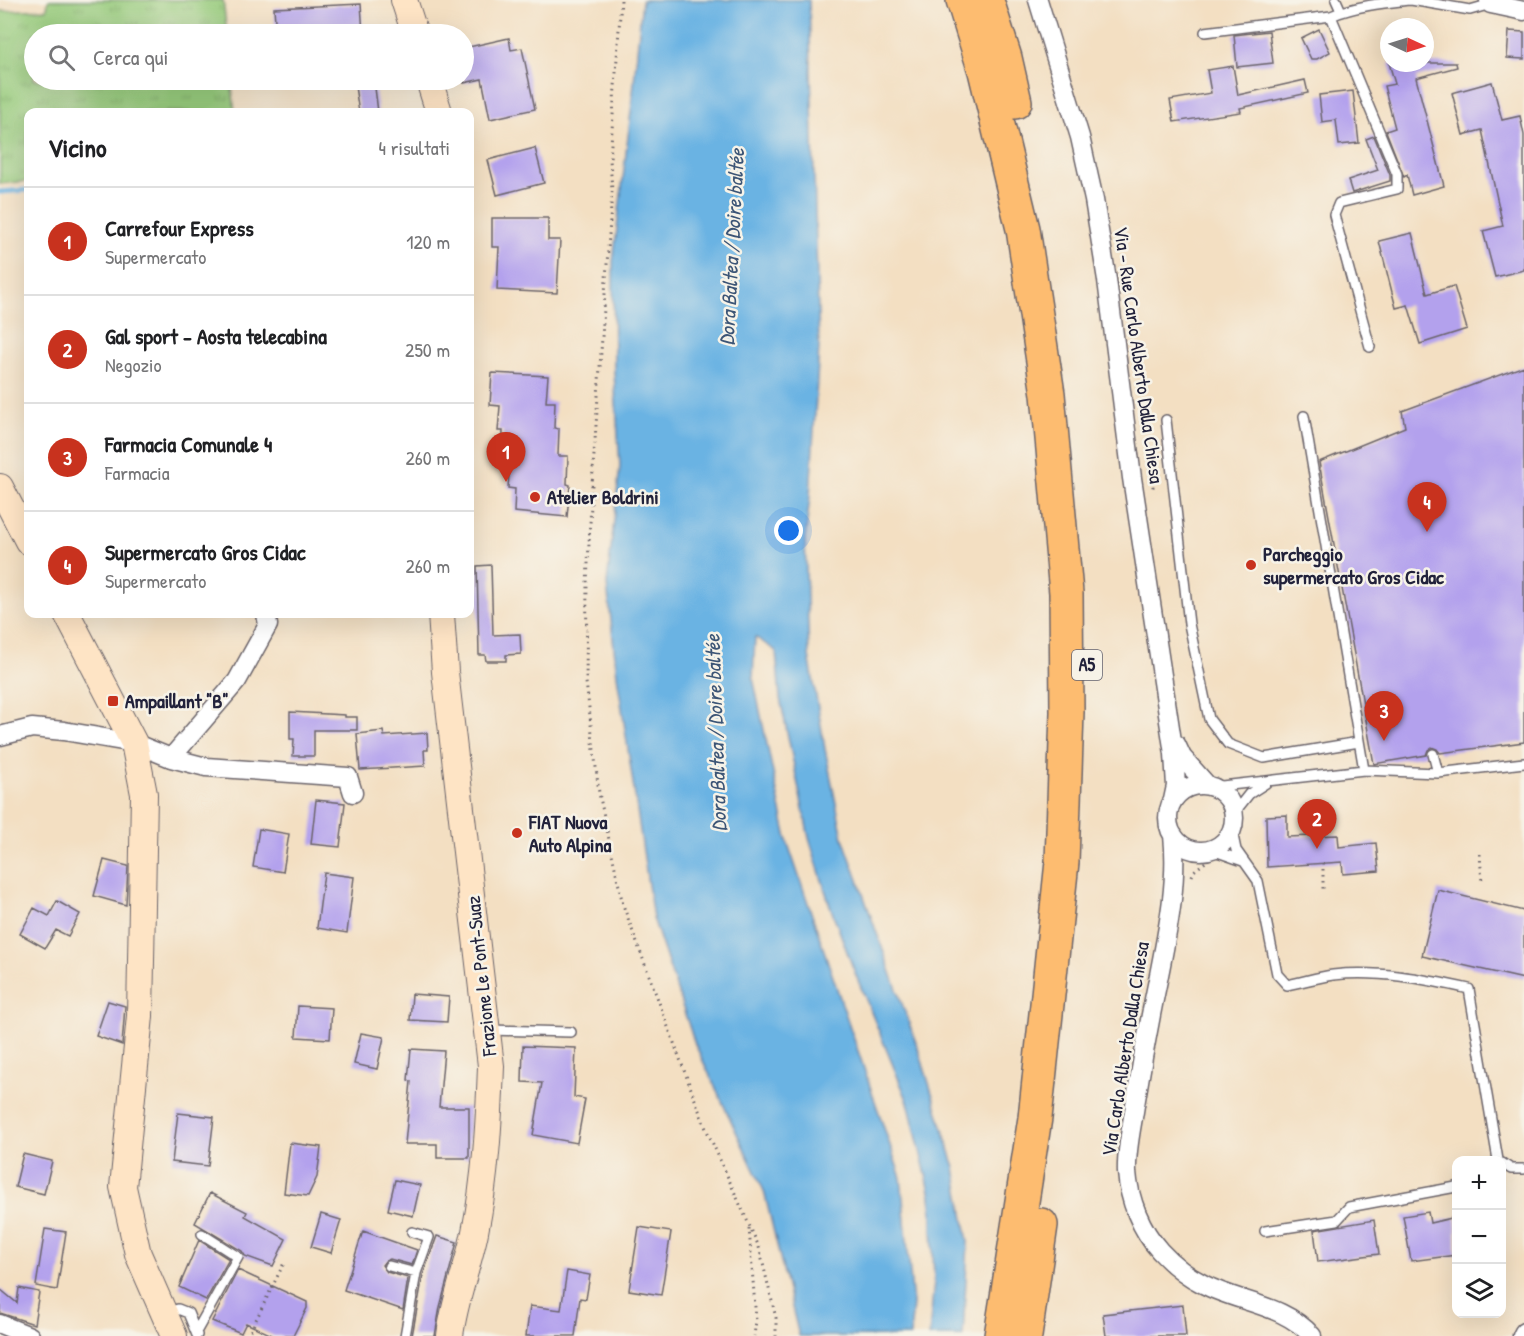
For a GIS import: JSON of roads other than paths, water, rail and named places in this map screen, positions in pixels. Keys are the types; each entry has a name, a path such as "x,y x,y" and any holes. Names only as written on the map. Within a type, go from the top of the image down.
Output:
{"highway":[{"name":"A5","path":"963,0 985,71 1023,229 1048,394 1066,593 1067,712 1062,862 1010,1334"},
{"name":"A5","path":"987,0 1005,58 1045,239 1069,386 1086,582 1087,703 1082,846 1060,1100 1010,1334"}],"main road":[{"path":"404,0 412,24"},
{"path":"432,90 438,108"},
{"path":"0,487 24,533"},
{"path":"69,618 134,743 144,794 140,1016 123,1187 138,1254 183,1330"},
{"name":"Frazione Le Pont-Suaz","path":"441,618 445,672 488,1030 491,1078 489,1125 475,1233 452,1318 450,1336"}],"street":[{"name":"Via - Rue Carlo Alberto Dalla Chiesa","path":"1038,0 1080,137 1094,200 1107,280 1132,478 1170,723"},
{"path":"1490,2 1524,10"},
{"path":"171,758 237,681 268,625 267,618"},
{"path":"1170,723 1182,757 1210,786 1227,797 1233,822 1221,846 1208,851 1186,848 1178,843 1173,835 1168,818 1173,800 1176,771 1170,723"},
{"path":"0,736 32,728 134,743 171,758 206,767 348,777 354,793"},
{"path":"1173,800 1182,791 1194,786 1210,786"},
{"name":"Via Carlo Alberto Dalla Chiesa","path":"1173,835 1174,882 1169,921 1139,1077 1130,1141 1127,1172 1132,1200 1142,1226 1159,1249 1179,1269 1202,1284 1270,1308 1295,1320 1312,1336"},
{"name":"Via Carlo Alberto Dalla Chiesa","path":"1169,921 1185,870 1208,851"},
{"path":"0,1324 30,1336"}],"lane":[{"path":"1336,0 1341,11"},
{"path":"1205,32 1331,16 1341,11 1411,0 1470,9 1490,2"},
{"path":"1331,16 1397,174 1397,189 1339,203 1334,214 1370,347"},
{"path":"1304,416 1340,602 1364,770"},
{"path":"1166,420 1189,624 1209,719 1228,744 1264,758 1359,742"},
{"path":"1433,754 1438,772"},
{"path":"1210,786 1364,770 1438,772 1524,763"},
{"path":"1271,780 1249,794 1233,822 1236,850 1258,881 1277,974 1287,985 1335,975 1391,975 1436,981 1469,989 1499,1156"},
{"path":"1208,851 1243,861"},
{"path":"488,1030 571,1032"},
{"path":"1506,1166 1511,1169"},
{"path":"1506,1172 1511,1169 1524,1169"},
{"path":"1265,1231 1337,1220 1348,1207 1452,1188"},
{"path":"405,1336 416,1273 429,1237 412,1232"},
{"path":"183,1330 238,1257 202,1234"},
{"path":"389,1266 416,1273"}],"water":[{"name":"Dora Baltea / Doire baltée","path":"642,0 809,0 819,346 810,496 805,540 809,655 843,838 920,1054 955,1168 968,1242 963,1336 929,1336 934,1281 931,1195 908,1102 855,973 830,906 809,838 780,698 776,651 755,637 753,678 788,844 901,1178 913,1304 910,1336 799,1336 764,1191 695,1044 653,918 617,675 607,584 620,466 614,372 613,262"}],"waterway":[{"path":"0,192 24,190"}],"place":[{"name":"Carrefour Express","path":"506,482"},
{"name":"Atelier Boldrini","path":"535,497"},
{"name":"Supermercato Gros Cidac","path":"1427,532"},
{"name":"Parcheggio supermercato Gros Cidac","path":"1251,565"},
{"name":"Ampaillant \"B\"","path":"113,701"},
{"name":"Farmacia Comunale 4","path":"1384,741"},
{"name":"FIAT Nuova Auto Alpina","path":"517,833"},
{"name":"Gal sport - Aosta telecabina","path":"1317,849"}]}
